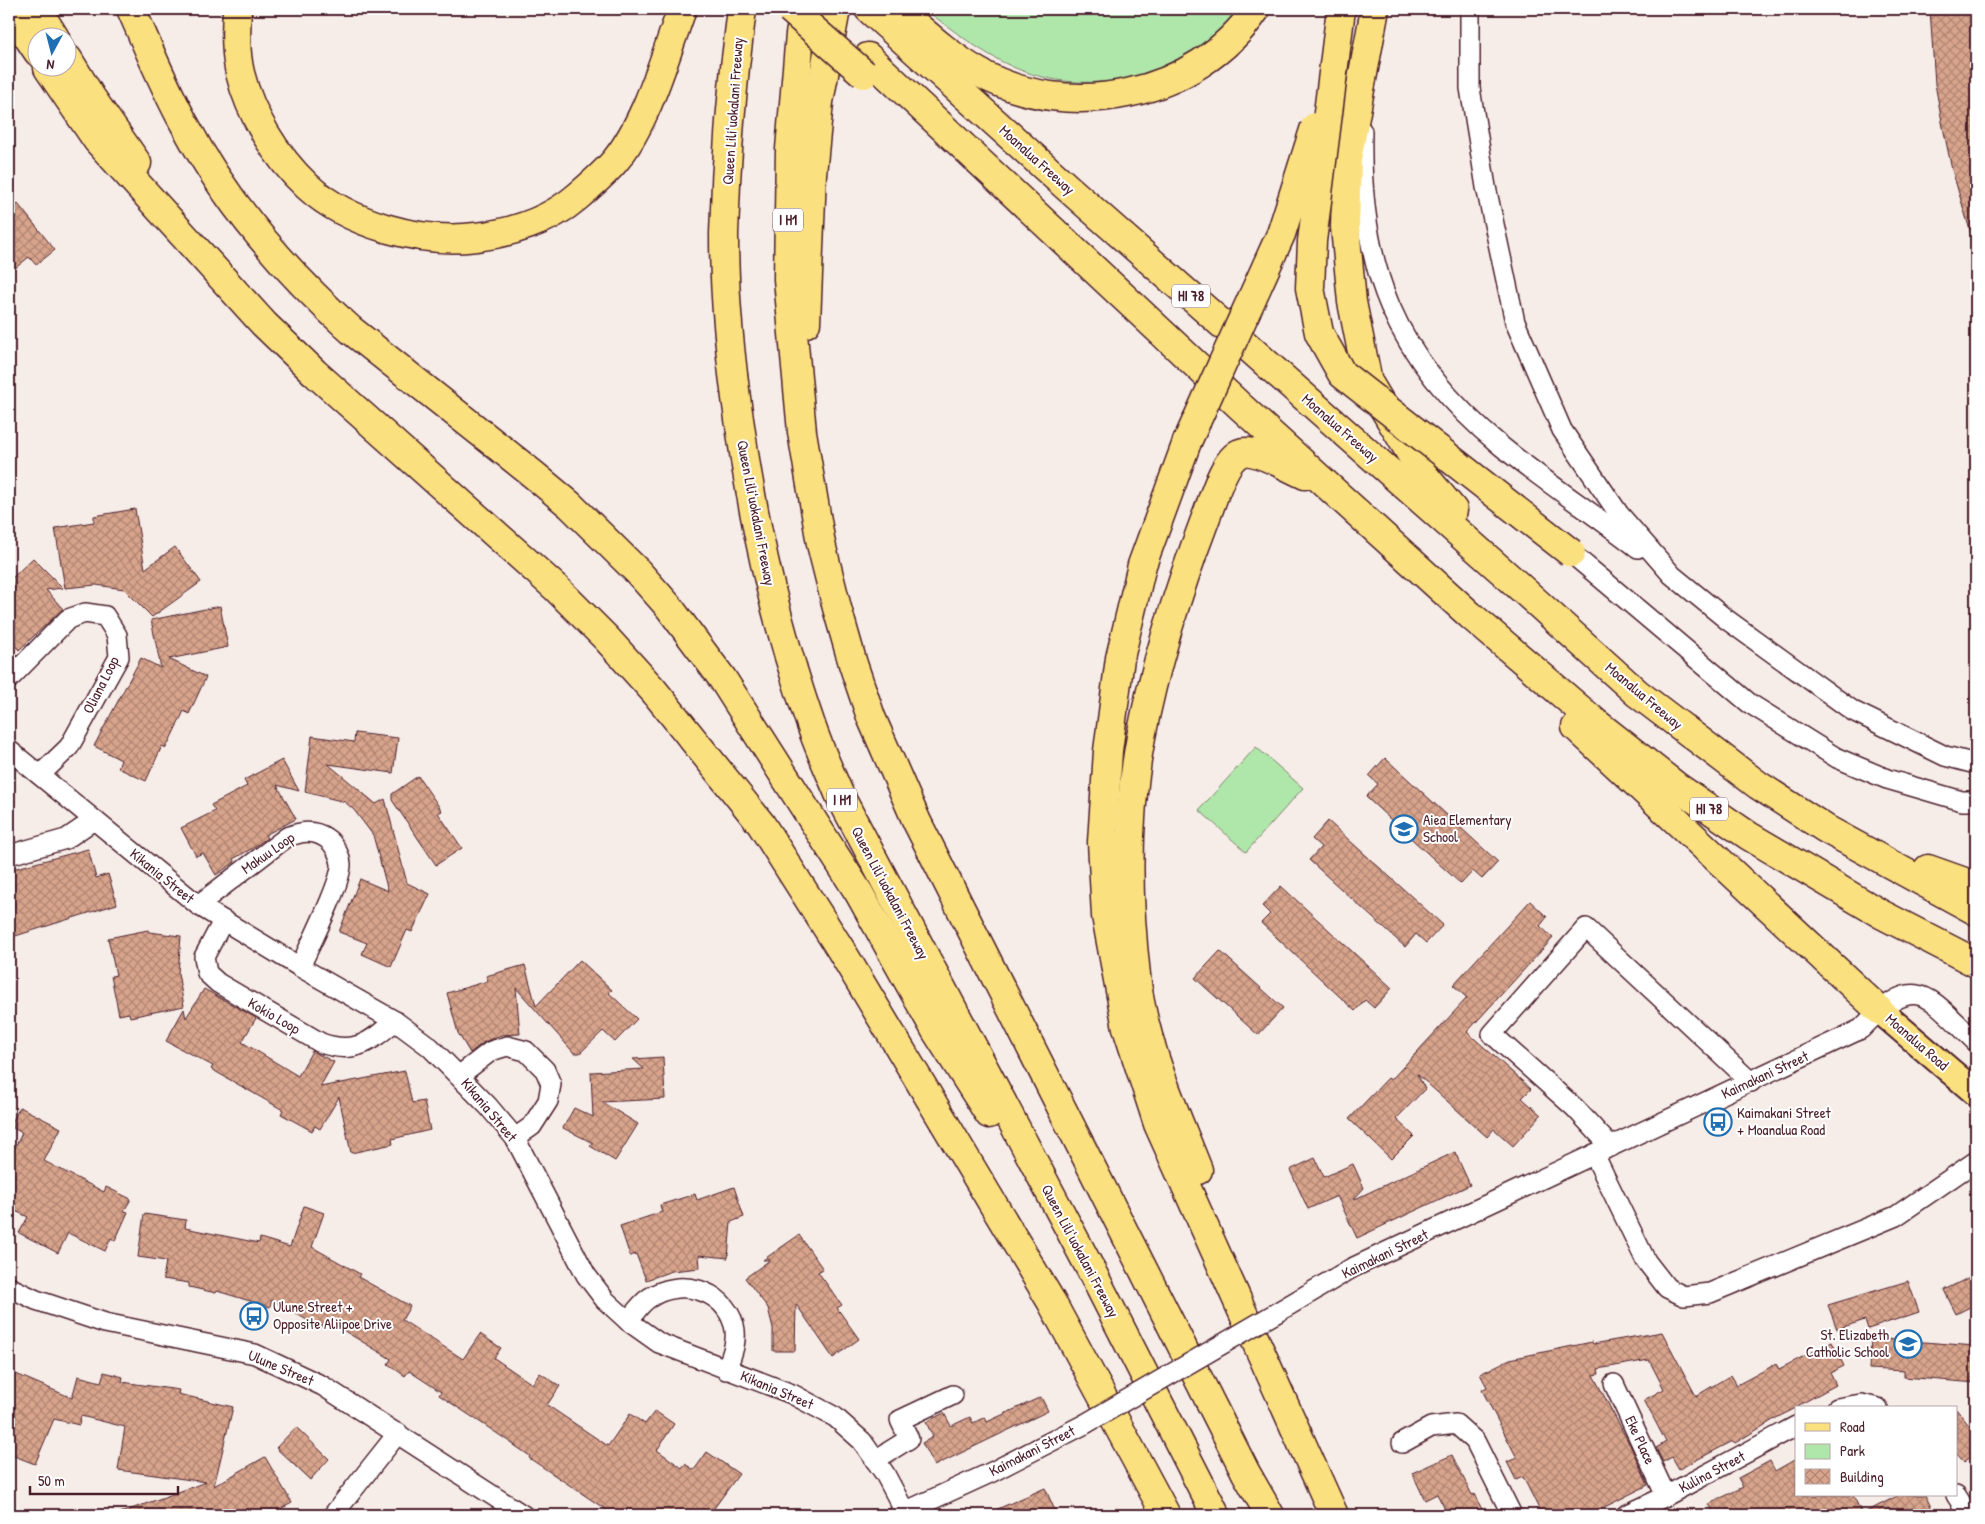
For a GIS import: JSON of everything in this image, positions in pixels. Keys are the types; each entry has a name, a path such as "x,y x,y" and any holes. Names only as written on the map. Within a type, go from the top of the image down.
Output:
{"highway":[{"path":"9,9 28,37"},
{"path":"37,9 49,28"},
{"path":"131,9 183,122 204,158 240,212 276,257 300,283 351,330 534,475 570,506 638,572 696,642 737,701 859,893 936,1031 1091,1270"},
{"path":"237,9 237,44 240,73 251,104 285,162 307,187 336,206 368,223 432,237 462,239 494,235 524,226 549,215 575,199 598,179 616,160 634,131 653,90 682,9"},
{"name":"Queen Liliʻuokalani Freeway","path":"742,9 733,72 724,235 728,322 734,383 749,491 770,589 811,726 840,796 1091,1270 1216,1515"},
{"path":"790,9 866,65"},
{"name":"I H1","path":"805,9 800,34 790,149 788,279 802,432 822,544 837,608 871,717 889,763 916,822 1246,1473 1270,1515"},
{"path":"813,9 866,65"},
{"path":"802,432 812,174 819,102 836,9"},
{"path":"879,9 978,72 1029,92 1078,98 1128,93 1152,87 1175,78 1197,66 1217,51 1236,34 1256,9"},
{"name":"Moanalua Freeway","path":"879,9 1083,202 1512,580 1637,693 1751,780 1826,829"},
{"path":"1334,1515 1158,1124 1142,1078 1127,1028 1106,916 1102,842 1108,751 1120,658 1142,565 1187,442 1281,234 1319,116 1341,9"},
{"path":"1341,9 1328,129 1312,242 1310,288 1319,333 1342,374 1571,553"},
{"path":"1376,9 1347,160 1345,227 1352,302 1368,382 1423,474 1512,580"},
{"name":"HI 78","path":"866,65 1051,230 1470,615 1596,723 1676,786 1749,836 1881,914 1976,963"},
{"path":"78,75 91,97 153,186 217,270"},
{"path":"55,78 97,140 264,324 315,373 556,588 606,638 654,691 761,824 841,950 1051,1301 1166,1515"},
{"path":"1257,1345 1204,1186 1159,1071 1146,1022 1136,978 1131,921 1132,810 1141,737 1174,608 1202,528 1227,465 1234,456 1242,452 1249,452 1258,454 1329,486"},
{"path":"1470,615 1585,736 1879,1010"},
{"path":"1826,829 1976,886"},
{"name":"HI 78","path":"1826,829 1976,911"}],"main road":[{"name":"Moanalua Road","path":"1879,1010 1976,1093"}],"street":[{"path":"1376,9 1363,116 1362,162 1364,200 1377,272 1393,316 1415,354 1440,387 1501,446 1606,523 1726,619 1853,711 1945,756 1976,764"},
{"path":"1470,9 1470,88 1486,187 1515,322 1562,430 1619,514 1672,575"},
{"path":"1571,553 1750,703 1829,753 1886,779 1962,801 1976,801"},
{"name":"Oliana Loop","path":"9,679 68,619 85,613 105,616 117,635 119,657 69,747 40,775"},
{"name":"Kikania Street","path":"9,750 198,906 395,1021 430,1047 460,1076 515,1138 586,1275 605,1300 628,1321 659,1343 792,1394 835,1417 862,1441 885,1474 902,1514"},
{"path":"9,855 66,840 94,820"},
{"name":"Makuu Loop","path":"198,906 286,837 299,832 316,832 328,839 336,850 341,865 337,884 300,967"},
{"name":"Kokio Loop","path":"223,921 204,957 207,973 218,983 321,1043 338,1049 354,1047 375,1038 395,1021"},
{"path":"1751,1082 1586,928 1492,1034 1575,1108 1603,1151 1646,1261 1667,1288 1684,1296 1710,1293 1896,1216 1976,1161"},
{"name":"Moanalua Road","path":"1879,1010 1896,998 1917,994 1929,998 1976,1042"},
{"name":"Kaimakani Street","path":"902,1514 992,1472 1085,1424 1352,1268 1861,1029 1879,1010"},
{"path":"460,1076 492,1051 507,1046 526,1051 545,1070 551,1084 548,1100 532,1126 515,1138"},
{"name":"Ulune Street","path":"9,1287 36,1300 105,1323 255,1354 323,1386 523,1515"},
{"path":"628,1321 648,1298 671,1288 693,1288 712,1295 727,1309 734,1326 734,1347 726,1370"},
{"name":"Eke Place","path":"1614,1384 1666,1496"},
{"path":"875,1460 909,1439 900,1420 953,1395"},
{"path":"1848,1406 1860,1404 1869,1406"},
{"path":"1402,1443 1431,1427 1456,1424 1475,1441 1512,1515"},
{"name":"Kulina Street","path":"1626,1515 1666,1496 1795,1427"},
{"path":"333,1515 398,1433"},
{"path":"1957,1496 1969,1515"}],"green space":[{"path":"924,9 1239,9 1211,40 1190,55 1167,67 1142,75 1090,82 1063,81 1037,76 1013,67 978,48"},
{"path":"1256,747 1303,788 1246,852 1199,810"}],"building":[{"path":"1930,9 1976,9 1976,237 1972,237 1952,170 1943,127 1935,84"},
{"path":"18,204 55,250 36,265 29,257 9,273 9,211"},
{"path":"135,509 145,569 175,547 201,582 152,617 124,589 96,585 65,588 55,528 94,522 94,516"},
{"path":"33,558 63,588 46,590 63,609 19,650 9,639 9,581"},
{"path":"220,606 228,647 169,659 206,677 189,714 184,711 166,748 162,746 146,781 118,768 121,760 94,746 141,658 161,668 151,620"},
{"path":"355,733 398,738 393,773 328,764 376,804 385,799 407,883 430,894 412,932 407,930 391,967 362,954 367,943 339,932 360,879 388,891 373,835 354,810 345,802 305,792 312,736 354,742"},
{"path":"1385,758 1498,862 1482,879 1473,871 1461,884 1366,797 1378,784 1369,776"},
{"path":"282,760 299,791 277,785 296,819 265,835 267,838 233,859 235,862 216,875 203,853 196,856 181,828 215,811 211,805 247,786 244,780"},
{"path":"418,776 442,811 438,813 462,848 436,865 392,800 392,794"},
{"path":"1328,821 1443,925 1426,943 1416,934 1405,947 1309,860 1321,847 1312,839"},
{"path":"88,849 96,878 108,874 117,904 9,938 9,870"},
{"path":"1281,886 1392,988 1374,1008 1365,1000 1355,1011 1261,923 1270,914 1262,906"},
{"path":"1530,901 1547,917 1540,926 1553,938 1467,1032 1531,1089 1522,1098 1541,1115 1513,1146 1494,1129 1487,1137 1417,1074 1425,1089 1396,1119 1414,1136 1391,1159 1349,1119 1388,1078 1391,1080 1467,998 1453,985"},
{"path":"148,930 149,932 181,936 178,973 184,1006 130,1017 129,1013 119,1015 111,976 116,975 108,938"},
{"path":"1220,951 1283,1008 1258,1035 1195,978"},
{"path":"580,960 612,990 609,993 637,1019 615,1042 603,1031 580,1053 574,1053 516,988 520,1034 501,1035 484,1042 470,1053 458,1033 447,993 488,981 486,976 525,965 536,1006"},
{"path":"204,989 256,1018 242,1042 298,1076 312,1051 334,1062 320,1087 405,1071 412,1103 424,1101 430,1130 392,1139 393,1144 351,1153 339,1097 320,1129 315,1126 312,1131 281,1114 283,1110 211,1069 213,1066 166,1041 184,1009 186,1018"},
{"path":"663,1057 665,1099 602,1102 638,1124 615,1161 590,1146 593,1143 563,1128 574,1108 593,1117 591,1072 644,1069 633,1059"},
{"path":"20,1107 61,1128 44,1161 104,1192 106,1187 131,1199 124,1211 128,1212 115,1241 111,1238 105,1251 68,1233 58,1253 19,1233 28,1217 9,1208 9,1160 22,1133 10,1126"},
{"path":"1455,1152 1470,1185 1357,1238 1337,1196 1308,1209 1290,1170 1315,1158 1324,1177 1353,1164 1364,1188 1353,1200"},
{"path":"734,1187 744,1217 731,1222 728,1258 699,1255 700,1268 672,1271 646,1280 636,1254 630,1256 620,1226 662,1212 660,1205 695,1194 697,1200"},
{"path":"304,1206 324,1213 312,1247 360,1274 358,1277 410,1306 402,1320 463,1359 480,1334 501,1348 494,1358 532,1384 540,1373 560,1386 547,1405 608,1446 630,1414 645,1424 655,1411 674,1424 657,1450 682,1468 685,1464 694,1470 707,1452 739,1474 709,1515 614,1515 439,1395 441,1392 409,1371 405,1376 388,1364 391,1359 326,1320 321,1328 272,1300 270,1307 217,1291 216,1293 189,1287 189,1283 163,1279 166,1261 138,1257 144,1214 186,1220 185,1228 259,1243 260,1238 290,1247"},
{"path":"799,1235 823,1269 818,1272 842,1305 837,1308 859,1339 833,1358 796,1304 795,1351 773,1351 773,1328 768,1308 745,1278 770,1260 763,1260"},
{"path":"1976,1274 1976,1304 1956,1314 1944,1290"},
{"path":"1908,1281 1919,1312 1868,1329 1865,1320 1837,1329 1828,1305"},
{"path":"1662,1332 1696,1396 1731,1375 1737,1385 1776,1364 1779,1369 1832,1342 1844,1366 1830,1373 1836,1385 1800,1406 1795,1406 1795,1408 1735,1443 1733,1441 1679,1469 1672,1457 1663,1462 1656,1448 1666,1442 1644,1400 1664,1389 1649,1360 1598,1369 1599,1374 1593,1375 1630,1445 1648,1485 1589,1515 1542,1515 1523,1477 1516,1480 1507,1462 1517,1458 1482,1390 1487,1387 1480,1374 1510,1359 1592,1342 1593,1344"},
{"path":"1871,1338 1976,1346 1976,1383 1904,1377 1904,1371 1869,1369"},
{"path":"9,1371 72,1398 78,1376 101,1382 104,1372 123,1377 122,1382 179,1390 178,1394 233,1407 214,1486 265,1457 292,1503 269,1515 120,1515 120,1513 206,1482 118,1470 125,1427 81,1416 79,1425 54,1419 35,1464 9,1454"},
{"path":"1041,1397 1048,1411 934,1466 922,1443 933,1437 926,1422 944,1413 951,1426 970,1417 973,1423 985,1417 987,1422"},
{"path":"1958,1412 1976,1434 1976,1453 1964,1462 1958,1455"},
{"path":"296,1427 329,1459 310,1480 276,1448"},
{"path":"1452,1455 1472,1495 1474,1494 1485,1515 1448,1515 1437,1494 1425,1500 1412,1473"},
{"path":"1795,1460 1795,1496 1853,1496 1862,1514 1897,1496 1926,1496 1935,1515 1715,1515 1709,1504 1743,1487 1738,1478 1770,1461 1775,1471"},
{"path":"1045,1488 1057,1515 984,1515"}],"place":[{"name":"Aiea Elementary School","path":"1404,829"},
{"name":"Kaimakani Street + Moanalua Road","path":"1718,1122"},
{"name":"Ulune Street + Opposite Aliipoe Drive","path":"254,1316"},
{"name":"St. Elizabeth Catholic School","path":"1908,1344"}]}
